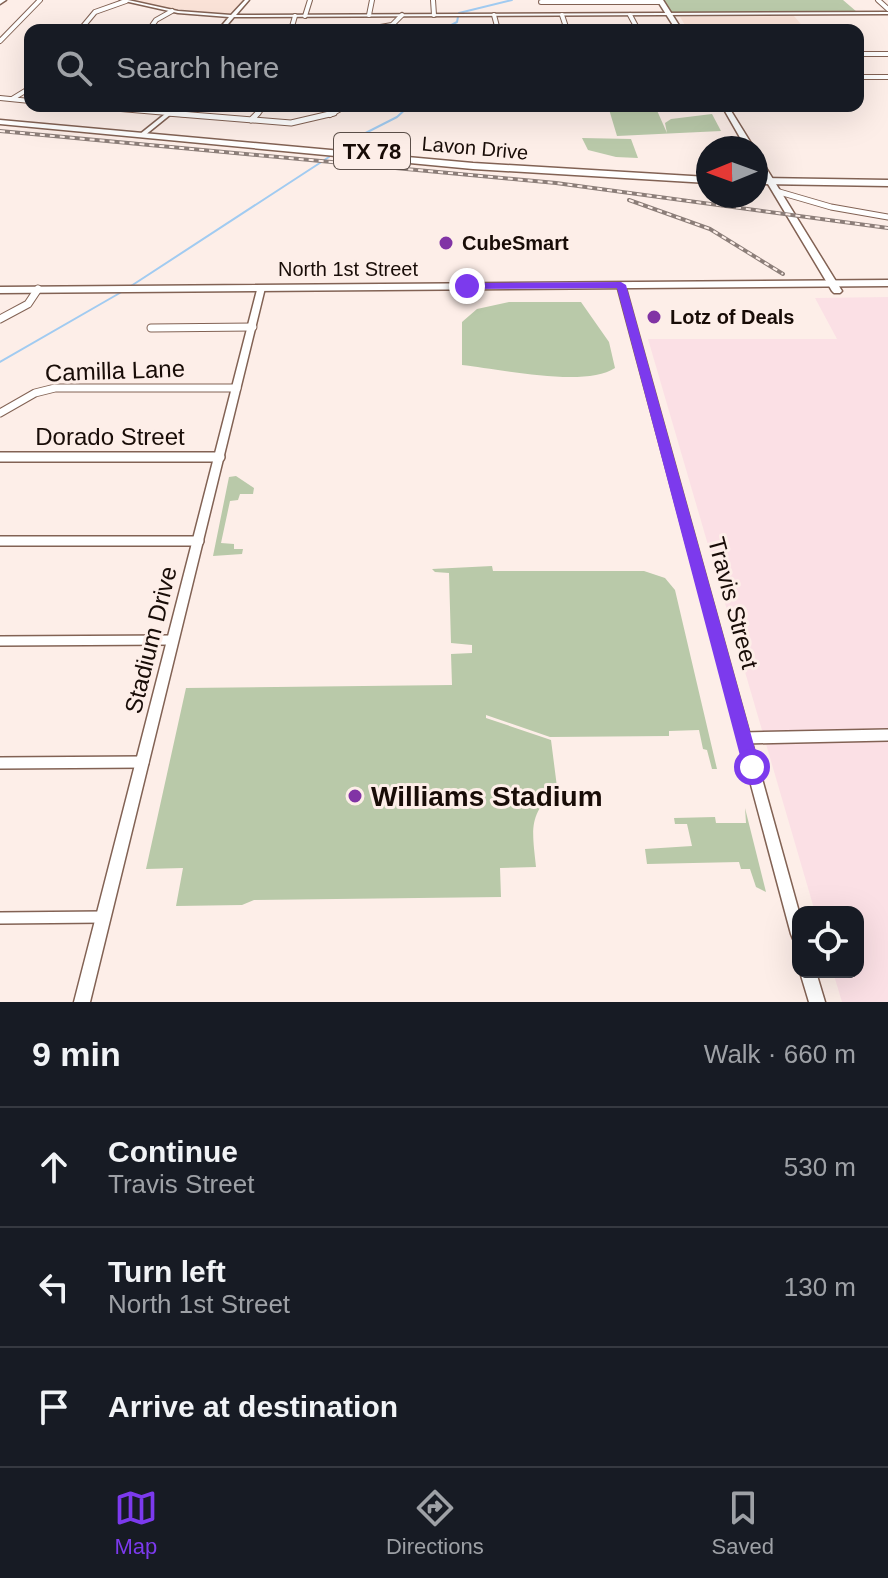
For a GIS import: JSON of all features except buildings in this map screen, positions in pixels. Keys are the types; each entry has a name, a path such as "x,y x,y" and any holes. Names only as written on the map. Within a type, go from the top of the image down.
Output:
{"main road":[{"path":"660,1 675,24"},
{"path":"729,112 743,136"},
{"name":"Lavon Drive","path":"0,119 521,170 696,179"},
{"name":"Lavon Drive","path":"456,162 696,173"},
{"path":"521,170 565,171 577,167"},
{"path":"768,181 888,177"},
{"path":"768,181 888,183"},
{"path":"768,186 834,287"},
{"name":"North 1st Street","path":"0,296 105,292 834,287 888,283"},
{"name":"North 1st Street","path":"834,287 888,291"},
{"name":"North 1st Street","path":"134,292 197,288 261,291"},
{"name":"North 1st Street","path":"0,290 36,293"}],"street":[{"path":"0,41 40,0"},
{"path":"225,24 247,0"},
{"path":"305,16 310,0"},
{"path":"369,15 372,0"},
{"path":"433,0 434,15"},
{"path":"878,0 888,11"},
{"path":"85,24 95,12 124,1 172,11 232,16 888,11"},
{"path":"541,2 660,1"},
{"path":"154,24 160,16 172,11"},
{"path":"394,24 402,15"},
{"path":"494,15 496,24"},
{"path":"562,15 565,24"},
{"path":"630,15 635,24"},
{"path":"293,24 295,16"},
{"path":"864,54 888,54"},
{"path":"864,77 888,77"},
{"path":"11,99 24,91"},
{"path":"0,98 24,100"},
{"path":"157,112 291,123 314,120 332,112"},
{"path":"250,120 259,112"},
{"path":"145,133 169,113"},
{"path":"768,182 831,207 888,217"},
{"name":"Travis Street","path":"622,289 792,912"},
{"name":"Stadium Drive","path":"82,1002 261,291"},
{"path":"0,319 28,304 36,293"},
{"path":"151,328 253,327"},
{"name":"Camilla Lane","path":"0,413 35,393 55,388 237,388"},
{"name":"Dorado Street","path":"0,457 220,457"},
{"path":"0,541 199,541"},
{"path":"0,641 173,640"},
{"path":"744,738 888,735"},
{"path":"0,763 143,762"},
{"path":"0,918 104,917"},
{"path":"810,978 817,1002"}],"shaded area":[{"path":"133,0 244,0 230,15 167,8"},
{"path":"794,16 801,24 684,24 680,17"},
{"path":"888,297 888,1002 842,1002 835,978 864,978 864,906 813,906 648,339 837,339 815,298"}],"green space":[{"path":"663,0 843,0 857,12 671,14"},
{"path":"610,112 658,112 667,133 665,123 671,119 712,114 721,131 617,136"},
{"path":"582,138 631,139 638,158 616,157 588,150"},
{"path":"509,302 581,302 609,342 615,368 584,377 563,377 462,365 462,322 477,309"},
{"path":"236,476 254,488 253,494 240,494 238,500 230,501 221,543 234,544 234,549 243,549 242,554 213,556 229,477"},
{"name":"Williams Stadium","path":"492,566 493,571 644,571 665,578 675,590 717,769 712,769 699,730 669,731 669,736 550,737 486,715 486,718 551,740 557,787 541,806 534,823 536,867 500,868 501,897 254,900 242,905 176,906 183,868 146,869 186,688 452,685 451,654 472,653 472,645 451,643 449,573 432,569"},
{"path":"745,808 766,892 756,887 750,869 741,869 739,862 647,864 645,849 692,846 687,824 675,824 674,818 715,817 716,823 746,823"}],"waterway":[{"path":"459,13 512,0"},
{"path":"453,24 458,17"},
{"path":"342,145 402,112"},
{"path":"131,286 329,157"},
{"path":"0,362 125,290"}],"railway":[{"path":"0,131 556,183 888,228"},
{"path":"629,200 710,229 783,274"}],"place":[{"name":"CubeSmart","path":"446,243"},
{"name":"Lotz of Deals","path":"654,317"},
{"name":"Williams Stadium","path":"355,796"}],"route":[{"path":"467,286 621,285 752,767"}]}
